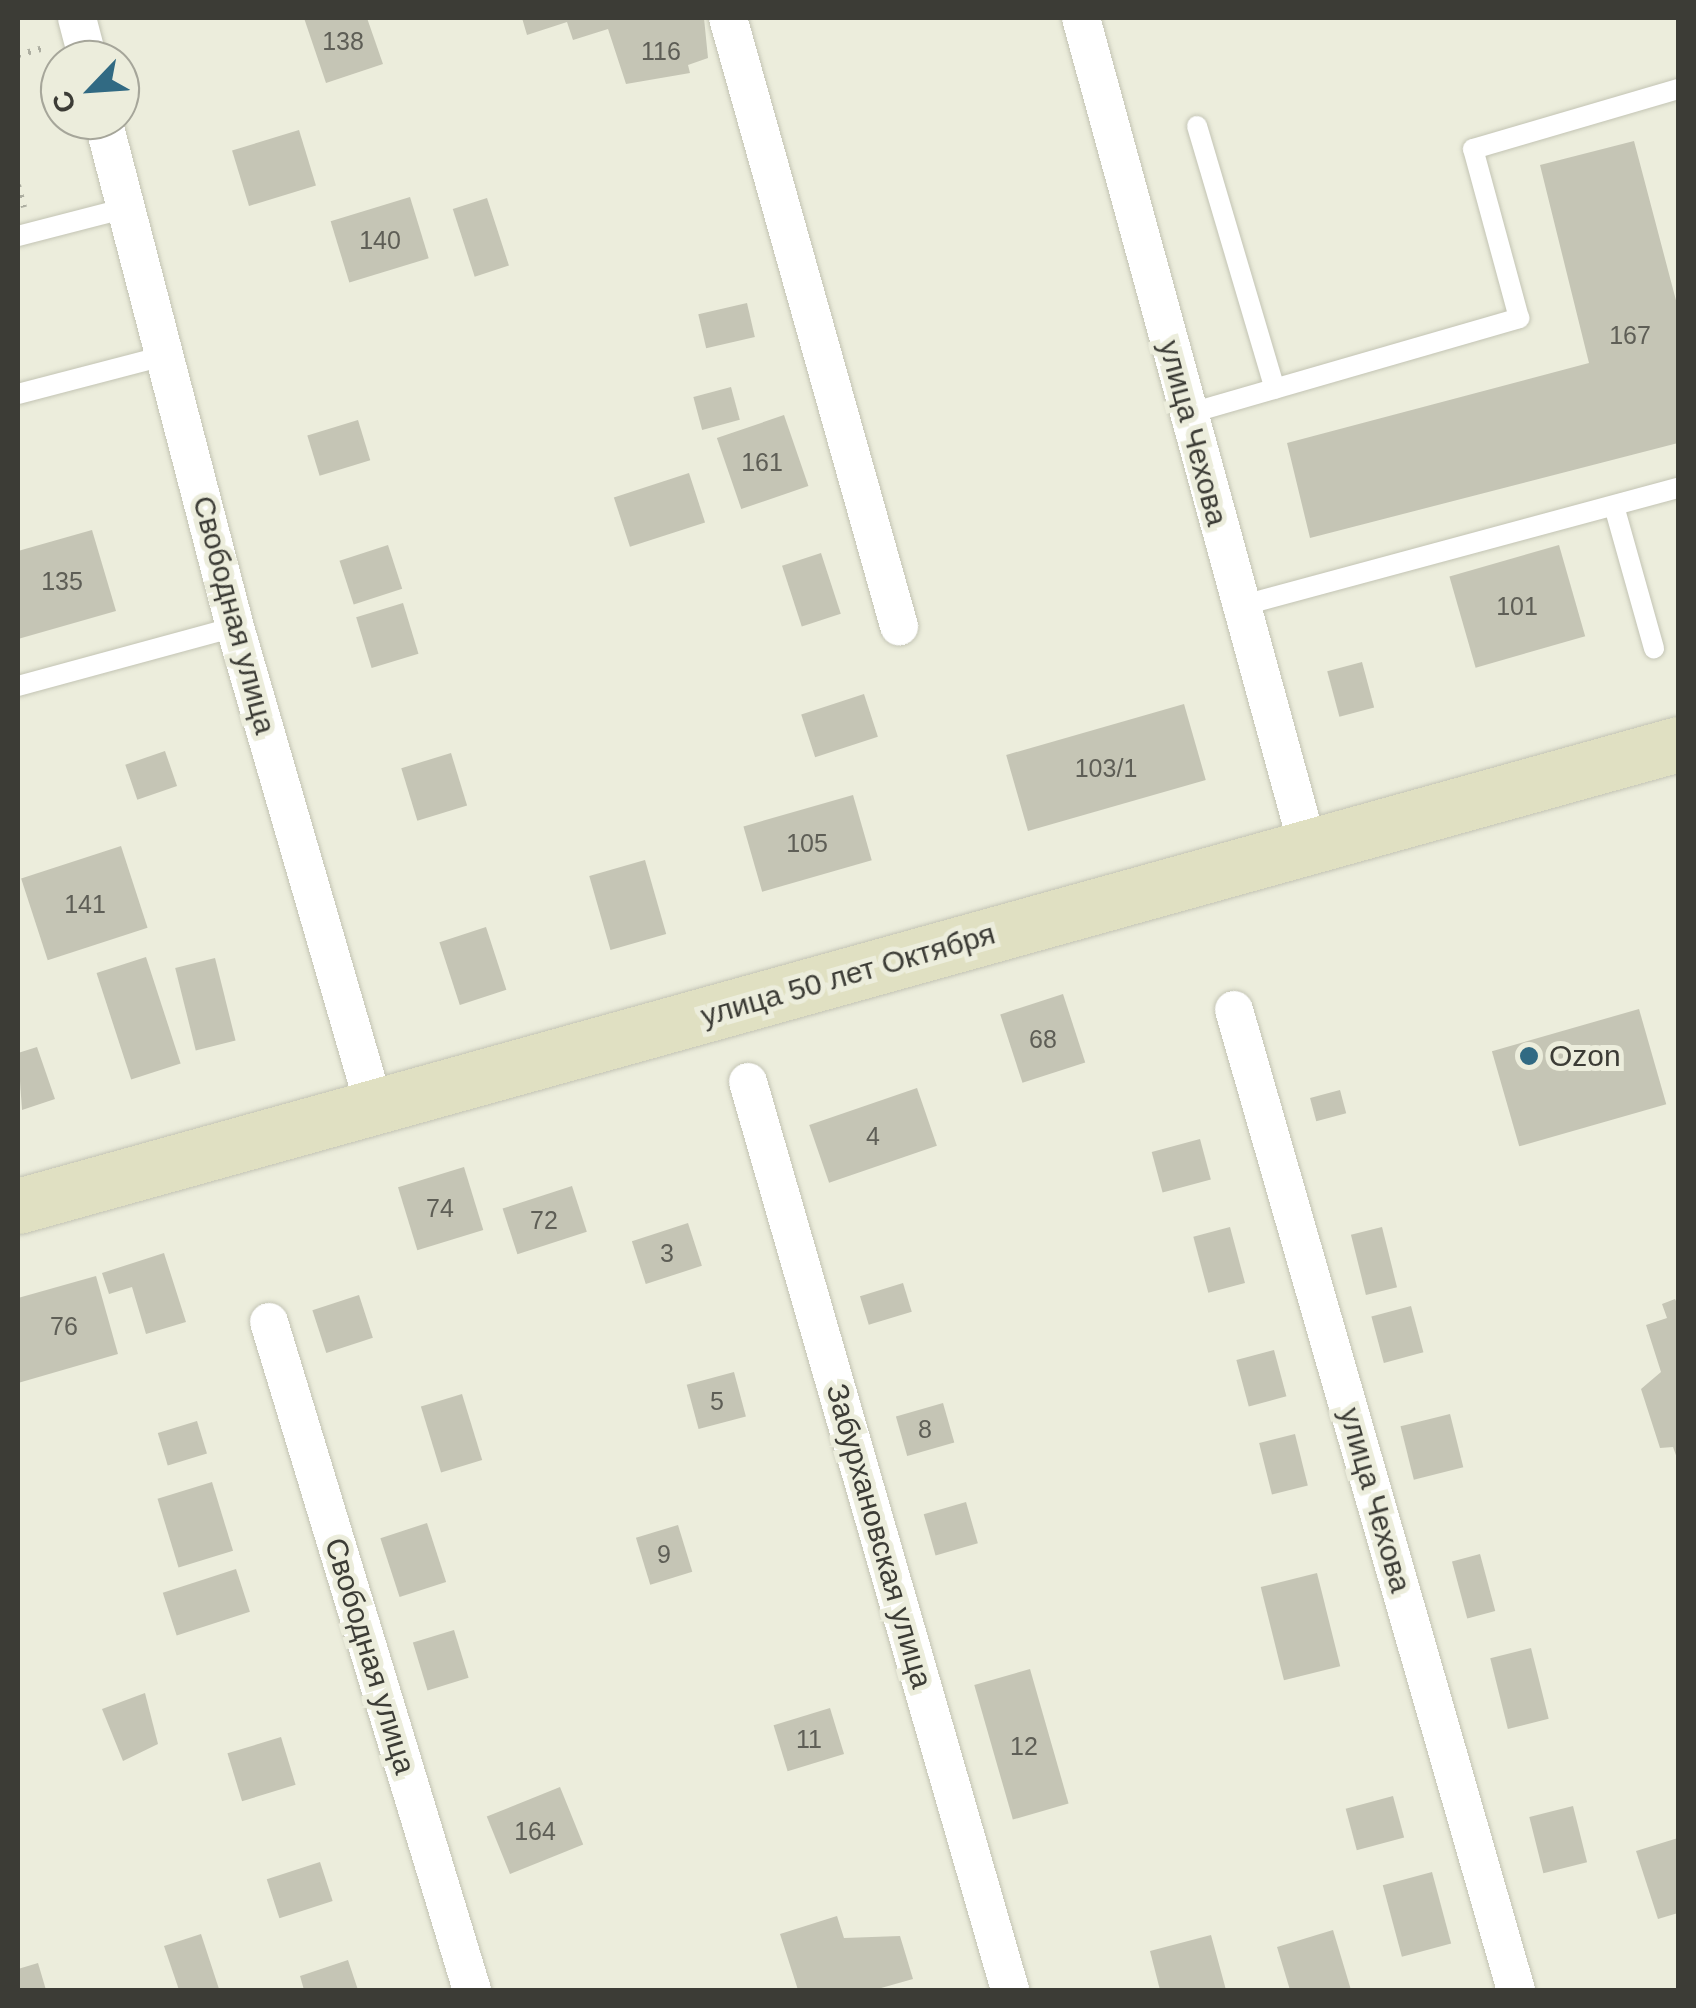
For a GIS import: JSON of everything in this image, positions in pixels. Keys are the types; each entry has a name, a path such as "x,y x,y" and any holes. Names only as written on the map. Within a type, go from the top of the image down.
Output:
{"main road":[{"name":"улица 50 лет Октября","path":"18,1206 1678,744"}],"street":[{"path":"728,18 898,626"},
{"name":"улица Чехова","path":"1080,18 1308,847"},
{"name":"Свободная улица","path":"109,140 235,627 374,1108"},
{"name":"улица Чехова","path":"1234,1010 1516,1990"},
{"name":"Забурхановская улица","path":"748,1082 1010,1990"},
{"name":"Свободная улица","path":"268,1322 472,1990"}],"lane":[{"path":"1187,414 1518,318 1473,149 1678,89"},
{"path":"1197,126 1274,389"},
{"path":"18,236 126,208"},
{"path":"18,394 164,356"},
{"path":"1240,606 1678,488"},
{"path":"1614,506 1654,648"},
{"path":"18,686 235,627"}],"building":[{"path":"304,18 367,18 383,64 326,83"},
{"path":"522,18 704,18 708,58 688,65 690,73 626,84 608,29 573,40 567,22 527,35"},
{"path":"299,130 316,185 249,206 232,150"},
{"path":"1634,141 1678,308 1678,443 1310,538 1287,443 1589,363 1540,165"},
{"path":"410,197 429,258 349,282 331,221"},
{"path":"487,198 509,266 475,277 453,209"},
{"path":"747,303 755,337 706,348 698,314"},
{"path":"731,387 740,420 702,430 693,397"},
{"path":"784,415 808,486 741,509 717,438"},
{"path":"358,420 370,460 320,476 307,435"},
{"path":"689,473 705,522 630,547 614,497"},
{"path":"92,530 116,611 18,639 18,551"},
{"path":"388,545 402,589 354,605 339,561"},
{"path":"1559,545 1585,636 1476,668 1449,576"},
{"path":"821,553 841,614 802,627 782,566"},
{"path":"403,603 418,654 372,668 356,617"},
{"path":"1362,662 1374,707 1339,717 1327,671"},
{"path":"864,694 878,737 815,757 801,714"},
{"path":"1184,704 1206,780 1028,831 1006,755"},
{"path":"165,751 177,786 137,800 125,765"},
{"path":"451,753 467,806 417,821 401,768"},
{"path":"853,795 872,860 762,892 743,826"},
{"path":"121,846 148,928 48,960 21,878"},
{"path":"645,860 666,934 610,950 589,876"},
{"path":"486,927 506,990 460,1005 439,942"},
{"path":"146,957 181,1064 131,1080 97,973"},
{"path":"215,958 236,1040 196,1050 175,968"},
{"path":"1063,994 1085,1062 1022,1083 1000,1014"},
{"path":"1639,1009 1666,1104 1519,1146 1492,1051"},
{"path":"37,1047 55,1099 22,1110 18,1053"},
{"path":"917,1088 937,1146 829,1183 809,1125"},
{"path":"1340,1090 1346,1113 1316,1121 1310,1098"},
{"path":"1200,1139 1211,1180 1163,1193 1152,1152"},
{"path":"464,1167 483,1230 417,1250 398,1187"},
{"path":"572,1186 587,1232 517,1254 503,1209"},
{"path":"688,1223 702,1266 646,1284 632,1241"},
{"path":"1230,1227 1245,1283 1208,1293 1193,1237"},
{"path":"1382,1227 1397,1287 1366,1295 1351,1235"},
{"path":"164,1253 186,1322 146,1334 132,1287 109,1294 102,1273"},
{"path":"96,1276 118,1354 18,1383 18,1298"},
{"path":"903,1283 912,1312 869,1325 860,1296"},
{"path":"359,1295 373,1338 326,1353 312,1310"},
{"path":"1675,1299 1678,1461 1673,1447 1660,1448 1641,1389 1661,1372 1646,1325 1667,1318 1662,1304"},
{"path":"1411,1306 1423,1352 1384,1363 1371,1317"},
{"path":"1274,1350 1286,1396 1249,1406 1236,1360"},
{"path":"734,1372 746,1416 699,1429 687,1385"},
{"path":"462,1394 482,1460 441,1473 421,1407"},
{"path":"943,1403 954,1442 907,1456 896,1417"},
{"path":"1450,1414 1463,1467 1414,1480 1401,1426"},
{"path":"197,1421 207,1454 168,1466 158,1433"},
{"path":"1295,1434 1308,1485 1272,1494 1259,1443"},
{"path":"212,1482 233,1551 179,1568 157,1499"},
{"path":"966,1502 978,1543 936,1555 924,1514"},
{"path":"427,1523 446,1582 400,1597 380,1538"},
{"path":"678,1525 692,1572 650,1585 636,1538"},
{"path":"1480,1554 1495,1611 1467,1618 1452,1562"},
{"path":"236,1569 250,1612 177,1636 163,1593"},
{"path":"1317,1573 1340,1666 1284,1680 1261,1587"},
{"path":"454,1630 469,1678 427,1690 413,1643"},
{"path":"1531,1648 1549,1719 1508,1729 1490,1658"},
{"path":"1030,1669 1069,1804 1013,1820 974,1685"},
{"path":"145,1693 158,1744 123,1761 102,1709"},
{"path":"830,1708 844,1754 788,1771 774,1725"},
{"path":"281,1737 296,1785 242,1801 227,1753"},
{"path":"560,1787 583,1844 510,1874 487,1817"},
{"path":"1393,1796 1404,1838 1357,1850 1346,1809"},
{"path":"1573,1806 1587,1862 1543,1873 1529,1817"},
{"path":"1678,1838 1678,1913 1658,1919 1636,1851"},
{"path":"320,1862 333,1901 279,1918 267,1879"},
{"path":"1432,1872 1451,1943 1402,1957 1383,1885"},
{"path":"837,1916 844,1938 900,1936 913,1979 874,1990 798,1990 780,1934"},
{"path":"1333,1930 1351,1990 1290,1990 1277,1947"},
{"path":"201,1934 219,1989 179,1990 164,1946"},
{"path":"1211,1935 1226,1990 1160,1990 1150,1951"},
{"path":"348,1960 358,1990 304,1990 300,1976"},
{"path":"38,1963 46,1990 18,1990 18,1969"}],"place":[{"name":"Ozon","path":"1529,1056"}]}
